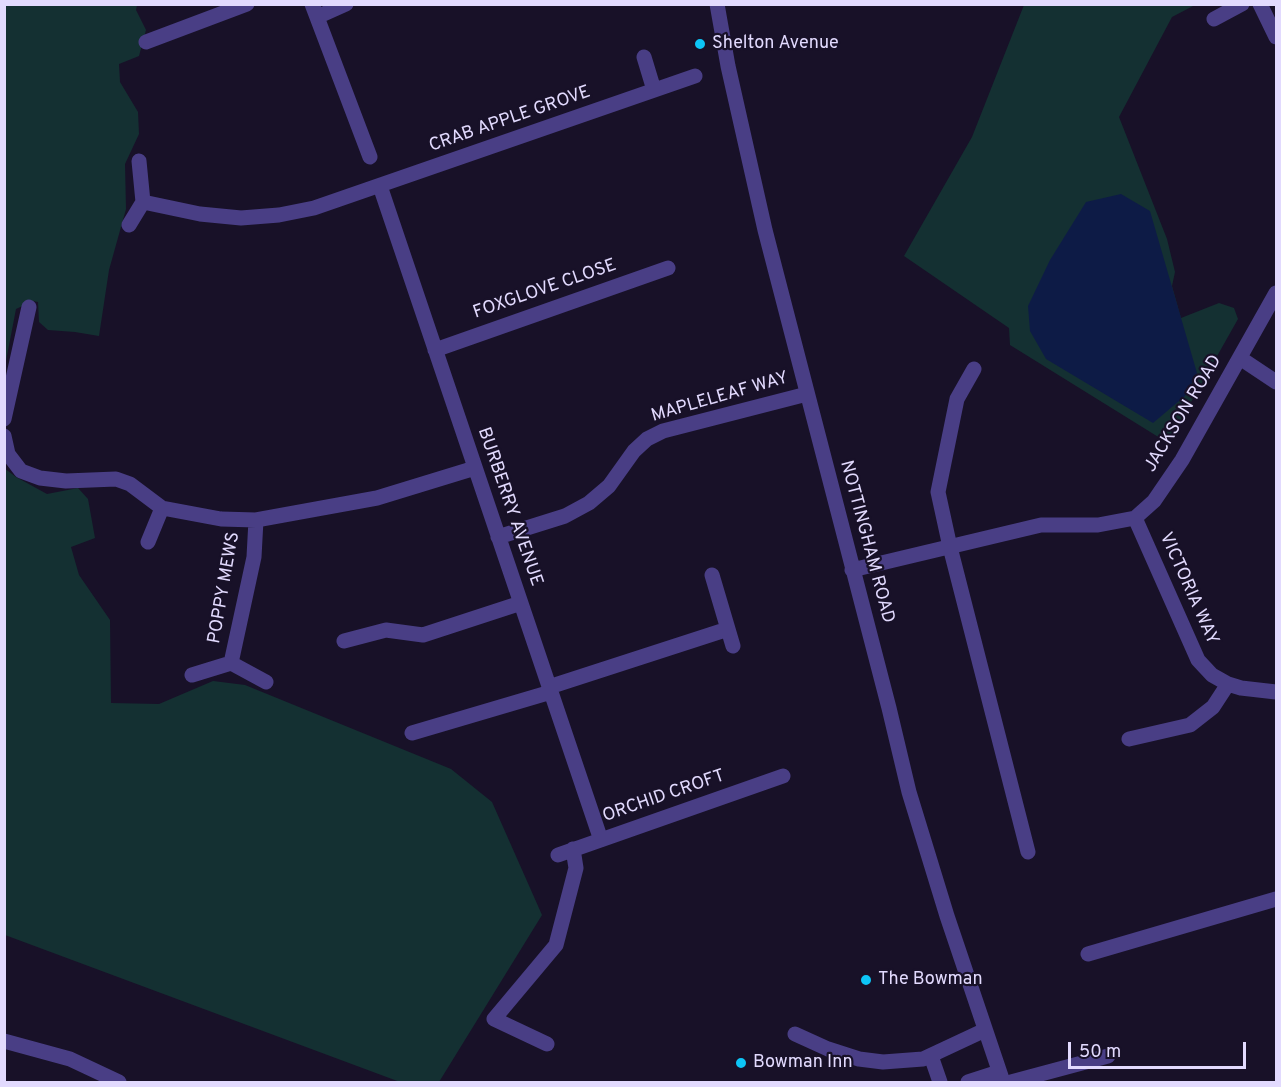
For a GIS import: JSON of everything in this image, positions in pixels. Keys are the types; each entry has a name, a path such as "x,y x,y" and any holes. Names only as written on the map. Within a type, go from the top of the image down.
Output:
{"street":[{"path":"146,42 247,4"},
{"path":"346,4 314,11 370,156"},
{"name":"NOTTINGHAM ROAD","path":"717,4 728,66 765,230 909,792 947,916 1001,1077"},
{"path":"1214,19 1242,4"},
{"path":"1260,4 1276,37"},
{"path":"644,57 654,90"},
{"name":"CRAB APPLE GROVE","path":"143,202 200,214 241,218 279,215 314,208 695,76"},
{"path":"129,225 143,202 139,161"},
{"name":"BURBERRY AVENUE","path":"380,186 601,840"},
{"name":"FOXGLOVE CLOSE","path":"435,350 668,268"},
{"name":"JACKSON ROAD","path":"1135,518 1154,501 1182,460 1276,293"},
{"path":"4,419 29,307"},
{"path":"1240,358 1276,382"},
{"path":"974,369 957,399 938,492 1028,852"},
{"name":"MAPLELEAF WAY","path":"498,537 565,516 589,503 609,486 634,451 647,439 663,431 807,394"},
{"path":"4,435 8,454 21,471 40,478 66,481 116,480 130,484 162,508 221,519 256,520 377,498 475,468"},
{"path":"148,542 162,508"},
{"path":"852,570 1041,525 1098,525 1135,518"},
{"name":"VICTORIA WAY","path":"1135,518 1198,660 1212,675 1228,684 1241,688 1276,692"},
{"name":"POPPY MEWS","path":"231,663 254,557 256,520"},
{"path":"712,575 733,646"},
{"path":"344,641 386,630 423,635 521,603"},
{"path":"412,734 728,629"},
{"name":"POPPY MEWS","path":"192,675 231,663 266,682"},
{"path":"1130,739 1190,725 1214,707 1228,684"},
{"name":"ORCHID CROFT","path":"558,855 783,776"},
{"path":"547,1044 494,1019 556,945 576,868 573,849"},
{"path":"1088,954 1276,899"},
{"path":"795,1034 828,1049 859,1059 883,1062 922,1059 985,1030"},
{"path":"4,1041 70,1059 119,1083"},
{"path":"931,1056 940,1083"},
{"path":"1011,1083 1108,1056"},
{"path":"968,1083 1001,1077"}],"green space":[{"path":"5,5 137,5 136,10 146,30 139,56 119,64 120,82 138,112 139,134 125,164 126,209 109,270 99,336 48,330 39,322 38,302 33,301 16,309 5,366"},
{"path":"1024,5 1195,5 1172,17 1119,117 1167,239 1175,272 1172,286 1181,318 1219,303 1234,308 1238,319 1168,443 1010,345 1009,328 904,256 972,137"},
{"path":"4,468 47,494 78,488 88,499 95,538 71,547 79,575 110,620 111,703 159,704 213,681 245,685 451,769 492,802 542,915 439,1082 400,1082 5,935"}],"water":[{"path":"1121,194 1150,211 1197,373 1185,396 1153,423 1046,359 1030,331 1028,306 1050,260 1086,202"}],"place":[{"name":"Shelton Avenue","path":"700,44"},
{"name":"The Bowman","path":"866,980"},
{"name":"Bowman Inn","path":"741,1063"}]}
